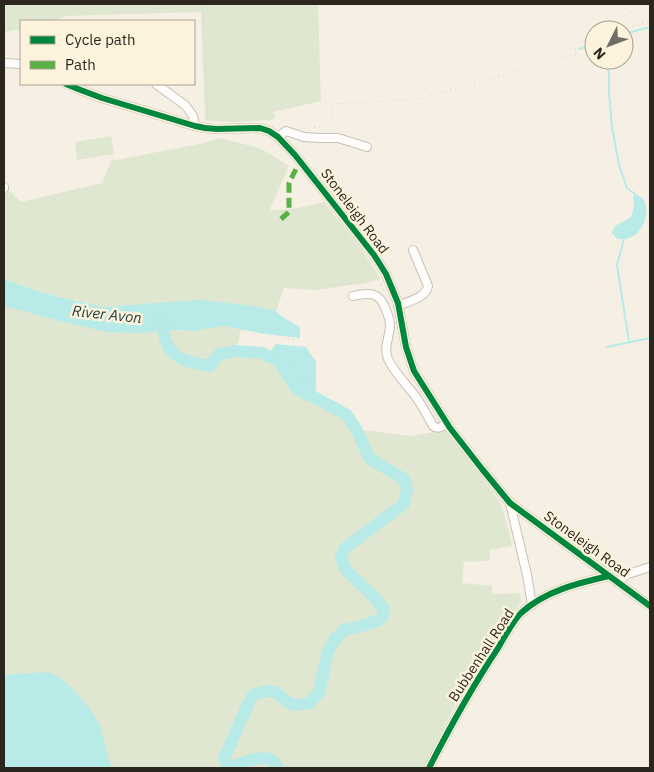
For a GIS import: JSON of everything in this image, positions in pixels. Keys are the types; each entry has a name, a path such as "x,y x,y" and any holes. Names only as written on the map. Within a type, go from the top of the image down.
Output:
{"street":[{"path":"4,63 20,64"},
{"name":"Stoneleigh Road","path":"68,85 102,98 195,126 209,128 260,128 278,136 374,255 386,274 398,306 406,347 414,371 447,423 482,469 510,503 650,606"},
{"path":"157,85 186,106 193,116 195,126"},
{"path":"278,136 286,132 304,137 338,138 368,147"},
{"path":"398,306 424,295 428,291 428,286 412,250"},
{"path":"353,296 367,293 374,294 384,302 390,326 386,345 386,354 389,360 401,379 414,394 433,426 439,428 447,423"},
{"name":"Bubbenhall Road","path":"510,503 532,605"},
{"path":"617,582 628,574 650,567"},
{"name":"Bubbenhall Road","path":"429,768 457,714 520,614 563,588 609,576"}],"path":[{"path":"197,4 204,11 209,128"},
{"path":"617,4 650,23"},
{"path":"634,26 647,22"},
{"path":"292,133 300,129 332,125 331,104 419,99 576,54 575,44 584,41"},
{"path":"4,187 17,216 30,229 149,264 315,287 366,281 377,277 385,294"},
{"path":"161,336 170,334"},
{"path":"288,339 303,340"},
{"path":"256,360 265,345"}],"green space":[{"path":"4,4 318,4 321,101 273,112 276,119 232,122 205,120 201,12 66,16 56,20 20,20 20,29 4,32"},
{"path":"111,136 114,154 77,160 75,142"},
{"path":"220,138 265,151 289,166 269,211 298,208 324,202 359,245 381,279 315,290 284,288 276,311 254,306 145,304 102,307 43,293 4,279 4,188 6,187 21,202 102,183 111,161 204,143"},
{"path":"4,306 56,320 194,331 223,326 241,329 236,351 268,355 291,392 308,401 315,397 347,415 356,429 411,436 446,430 500,502 512,546 490,550 490,560 464,561 462,583 492,586 492,594 520,593 521,602 471,673 424,768 4,768"}],"water":[{"path":"635,194 645,202 646,217 644,222 634,236 617,239 612,233 615,226 631,217"},
{"path":"4,279 43,293 102,307 199,300 254,306 276,311 300,327 300,338 223,326 194,331 106,332 4,306"},
{"path":"276,344 306,347 316,362 315,397 308,402 291,392 268,355"},
{"path":"47,672 63,680 92,712 99,723 108,758 113,768 4,768 4,675"}],"waterway":[{"path":"634,31 650,27"},
{"path":"579,49 584,47"},
{"path":"608,70 612,127 619,165 627,188 635,194"},
{"path":"624,239 617,265 629,342"},
{"name":"River Avon","path":"158,319 161,319 165,337 171,351 186,361 210,366 219,354 235,351 262,353 283,363"},
{"path":"607,347 650,338"},
{"name":"River Avon","path":"278,768 269,759 264,758 258,758 234,766 226,764 224,759 253,695 266,691 275,692 294,705 310,703 319,692 328,651 336,638 344,630 379,620 383,616 383,608 345,569 341,557 345,548 404,504 407,489 404,479 370,459 347,415 303,391 302,388"}],"marked path":[{"path":"281,219 289,212 289,183 300,161"}],"cycle path":[{"path":"69,85 102,98 195,126 217,129 260,128 278,137 295,155 374,255 386,274 398,303 406,347 414,371 450,428 482,469 510,503 650,606"},
{"path":"429,768 470,692 521,613 530,605 551,593 609,576"}]}
